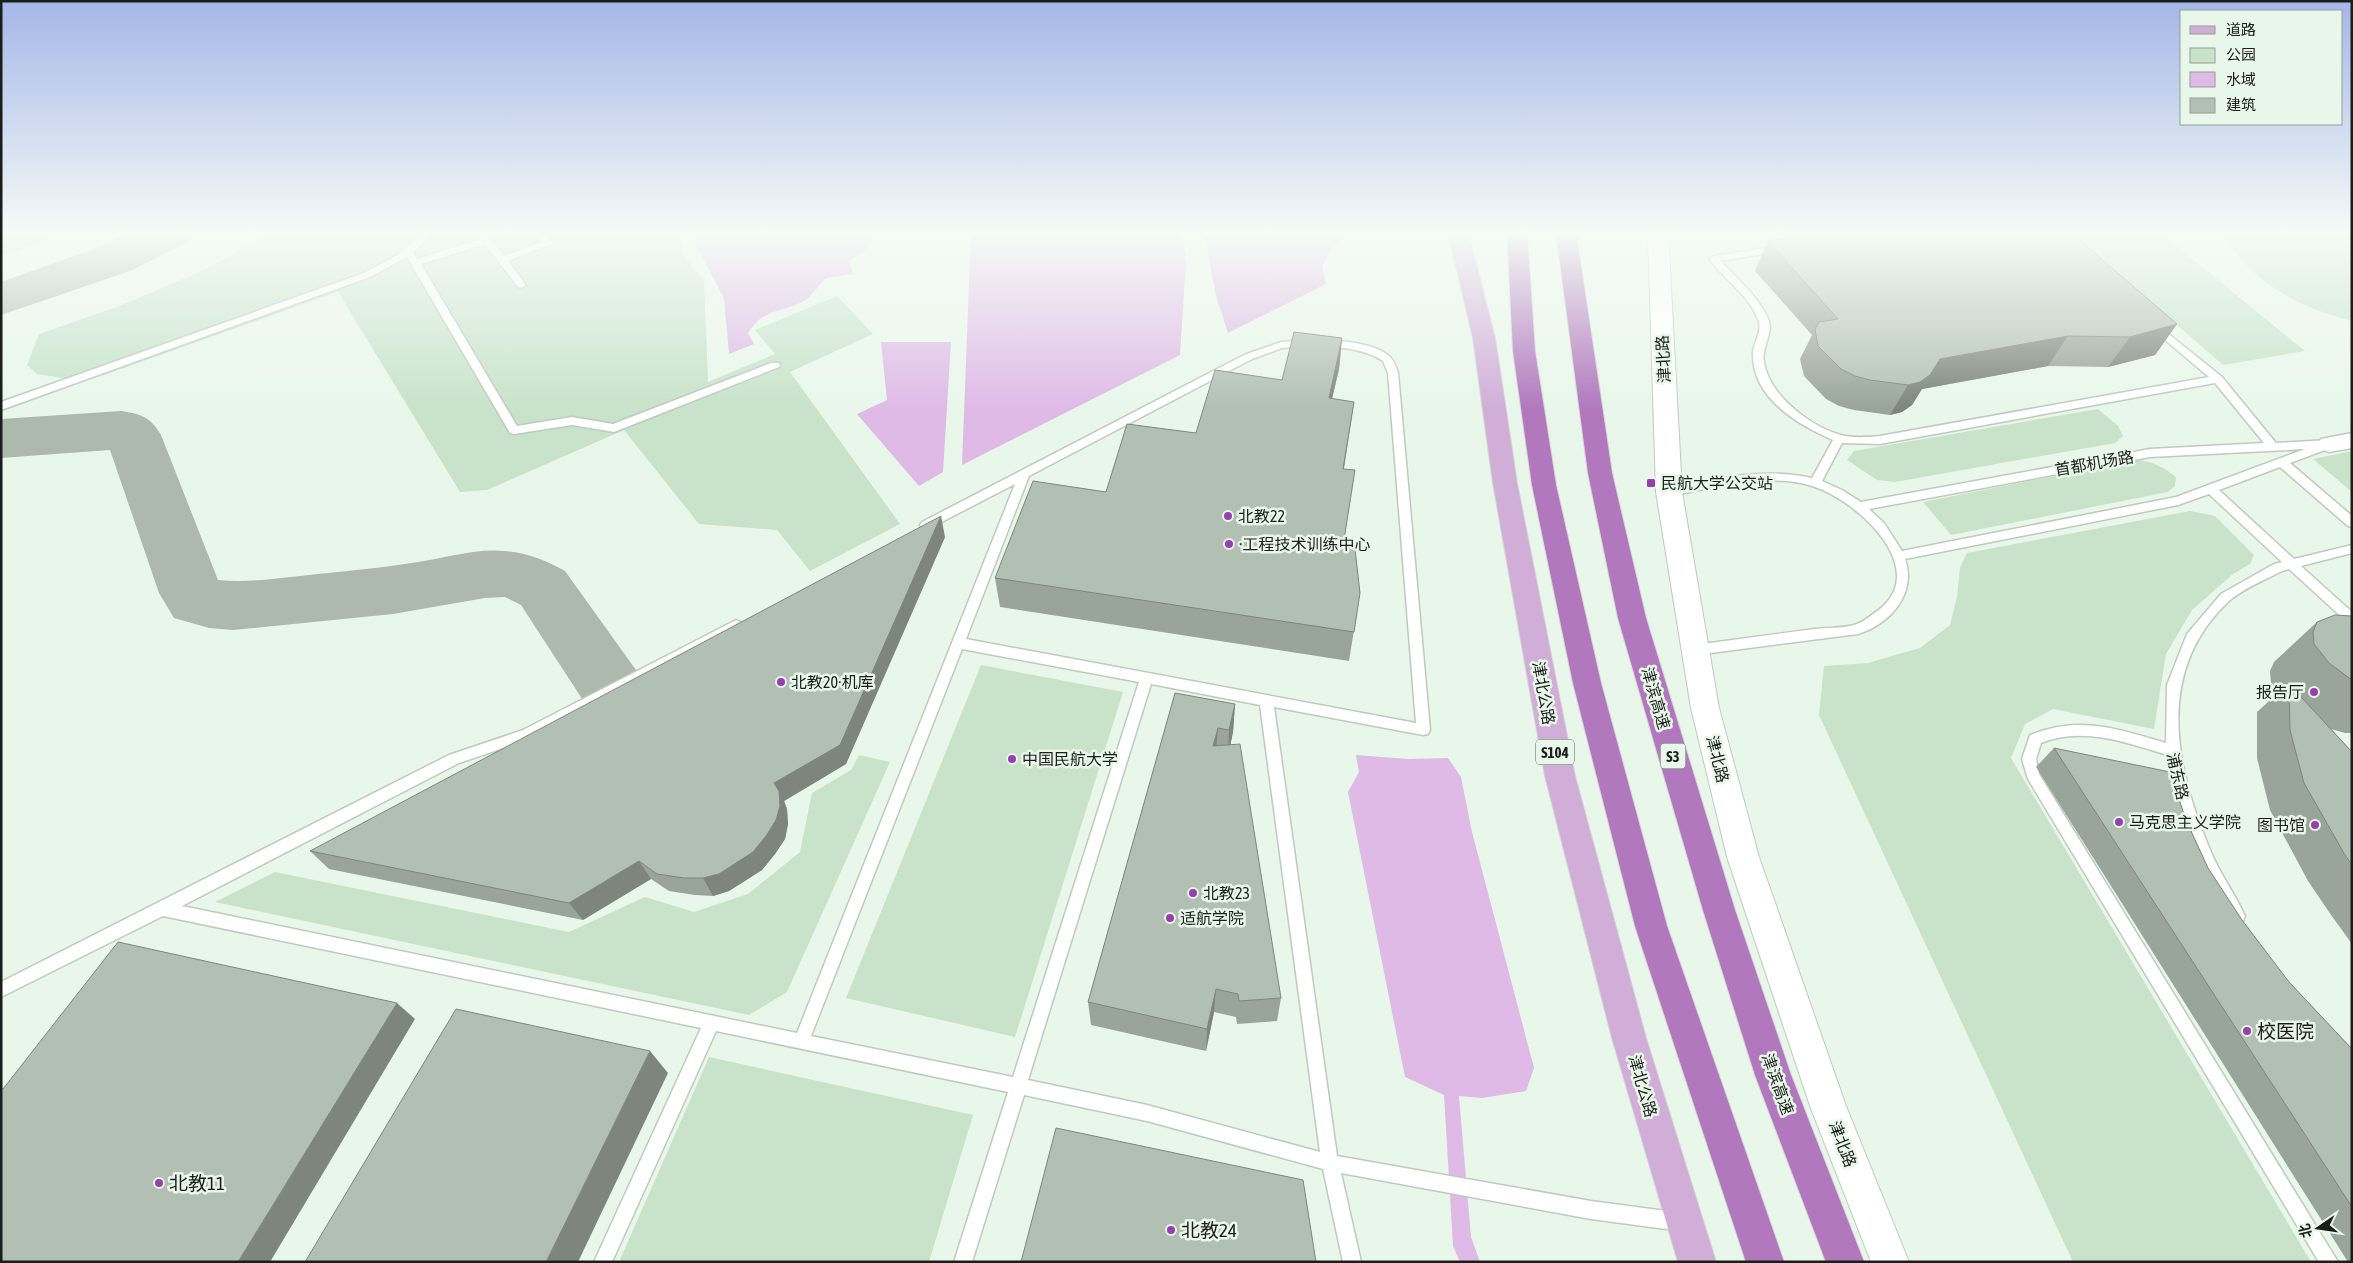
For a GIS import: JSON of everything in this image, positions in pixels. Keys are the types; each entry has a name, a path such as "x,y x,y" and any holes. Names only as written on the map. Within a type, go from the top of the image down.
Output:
{"highway":[{"path":"1520,291 1524,351 1544,485 1587,683 1651,926 1765,1262"},
{"name":"津滨高速","path":"1574,291 1600,473 1632,618 1719,910 1773,1075 1845,1262"}],"main road":[{"name":"津北公路","path":"1460,291 1470,330 1492,479 1544,774 1594,974 1679,1262"},
{"name":"津北公路","path":"1472,291 1484,338 1505,483 1560,776 1629,1038 1697,1262"}],"street":[{"name":"津北路","path":"1660,291 1669,492 1705,708 1743,857 1828,1106 1890,1262"},
{"name":"首都机场路","path":"2329,444 2352,440"}],"lane":[{"path":"1,406 322,291"},
{"path":"432,291 514,430 572,421 614,428 775,365"},
{"path":"1741,291 1764,322 1764,336 1758,352 1760,372 1770,390 1788,410 1814,426 1839,438 1859,442 1880,440 2218,379"},
{"path":"2143,316 2218,379 2273,447"},
{"path":"914,532 1025,472 1248,357 1282,345 1310,342 1369,350 1378,353 1387,360 1393,374 1423,730 958,644"},
{"path":"1815,482 1839,438"},
{"name":"首都机场路","path":"1861,506 2150,453 2329,444"},
{"name":"首都机场路","path":"1899,556 2178,501 2329,444"},
{"path":"2282,463 2352,523"},
{"path":"802,1040 1025,472"},
{"path":"1669,492 1766,478 1788,478 1815,482 1838,492 1861,506 1883,526 1899,556 1904,574 1900,593 1888,611 1861,628 1695,650"},
{"path":"2211,489 2352,620"},
{"name":"浦东路","path":"2247,929 2220,885 2194,831 2182,797 2172,750 2170,713 2171,693 2175,674 2188,641 2209,612 2236,589 2269,570 2290,562 2309,556 2352,549"},
{"path":"1,990 454,759 528,734 749,619"},
{"path":"963,1262 1147,678"},
{"path":"1266,700 1330,1163 1352,1262"},
{"path":"2172,750 2083,729 2048,732 2035,739 2029,759 2033,775 2329,1262"},
{"path":"162,908 1148,1113 1330,1163 1591,1210 1666,1220"},
{"path":"603,1262 712,1022"}],"green space":[{"path":"155,291 704,291 708,382 775,354 755,330 837,296 873,334 790,372 900,524 810,571 777,530 699,524 624,430 487,490 460,492 338,292 104,375 62,378 37,374 27,365 39,334 117,307"},
{"path":"2138,291 2231,291 2305,351 2223,365"},
{"path":"2278,291 2352,291 2352,321 2319,311"},
{"path":"2098,409 2118,426 2123,436 2115,443 1895,482 1877,480 1847,460 1854,451"},
{"path":"2352,451 2352,492 2313,459"},
{"path":"2136,460 2153,463 2167,470 2176,477 2175,486 2168,492 1951,535 1923,502"},
{"path":"2190,511 2215,516 2254,555 2250,564 2233,574 2192,610 2166,654 2154,729 2053,709 2025,724 2011,758 2311,1262 2073,1262 1819,715 1824,666 1868,663 1920,648 1950,625 1957,597 1960,568 1967,553"},
{"path":"981,665 1123,692 1015,1037 846,998"},
{"path":"859,755 890,762 787,992 749,1015 215,902 275,872 569,932 645,897 694,912 748,894 800,852 812,793 851,770"},
{"path":"709,1057 973,1115 929,1262 619,1262"}],"water":[{"path":"720,291 815,291 804,301 773,312 760,319 748,333 754,344 729,354 724,298"},
{"path":"969,291 1184,291 1180,355 962,465"},
{"path":"1215,291 1312,291 1228,333"},
{"path":"881,342 951,342 943,472 919,486 857,414 887,400"},
{"path":"1356,755 1408,759 1448,758 1461,777 1472,832 1534,1068 1526,1091 1482,1098 1459,1096 1471,1237 1480,1262 1460,1262 1453,1246 1444,1095 1405,1077 1348,792 1359,772"}],"building":[{"path":"1813,291 2139,291 2177,324 2130,337 2068,336 1940,359 1930,375 1920,382 1908,385 1870,380 1855,376 1841,369 1818,346 1815,329 1819,322 1838,319"},
{"name":"北教22","path":"1294,332 1342,338 1329,398 1354,402 1343,469 1355,470 1343,546 1355,549 1360,593 1354,632 995,578 1033,481 1106,492 1127,424 1196,433 1215,370 1282,380"},
{"name":"北教20·机库","path":"941,516 840,745 774,783 779,791 780,806 776,820 753,852 719,874 703,878 684,878 657,874 639,861 569,903 310,851"},
{"path":"2335,615 2352,616 2352,680 2329,663 2314,644 2313,632 2317,622"},
{"path":"2289,684 2352,752 2352,865 2304,783 2290,730"},
{"name":"北教23","path":"1175,693 1235,704 1229,730 1218,728 1213,746 1240,744 1281,998 1239,1001 1238,994 1216,989 1207,1029 1088,1002"},
{"path":"2054,748 2170,772 2186,820 2208,868 2242,920 2289,982 2352,1049 2352,1207"},
{"name":"北教11","path":"118,942 397,1003 238,1262 1,1262 1,1089 3,1089"},
{"path":"456,1009 650,1051 546,1262 305,1262"},
{"name":"北教24","path":"1056,1128 1303,1180 1316,1262 1021,1262"}],"taxiway":[{"path":"1,299 24,291"},
{"path":"1,439 121,430 128,431 133,435 191,593 197,601 233,606 275,603 393,590 485,575 505,574 529,580 543,588 612,689"}],"place":[{"name":"民航大学公交站","path":"1651,483"},
{"name":"北教22","path":"1228,516"},
{"name":"·工程技术训练中心","path":"1229,544"},
{"name":"北教20·机库","path":"781,682"},
{"name":"报告厅","path":"2314,692"},
{"name":"中国民航大学","path":"1012,759"},
{"name":"马克思主义学院","path":"2119,822"},
{"name":"图书馆","path":"2315,825"},
{"name":"北教23","path":"1193,893"},
{"name":"适航学院","path":"1170,918"},
{"name":"校医院","path":"2247,1031"},
{"name":"北教11","path":"159,1183"},
{"name":"北教24","path":"1171,1230"}]}
